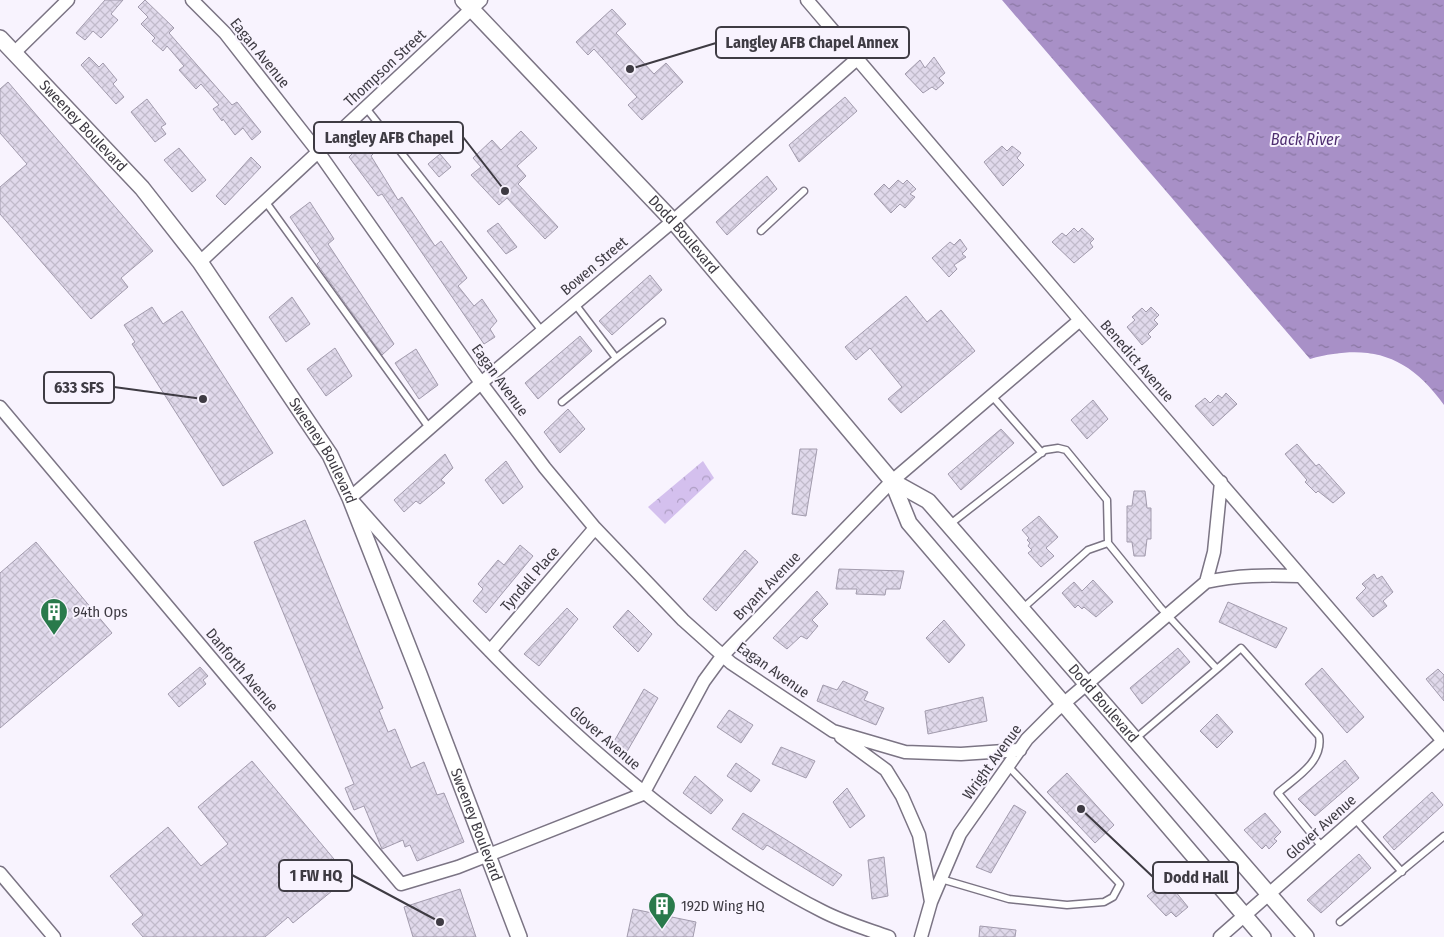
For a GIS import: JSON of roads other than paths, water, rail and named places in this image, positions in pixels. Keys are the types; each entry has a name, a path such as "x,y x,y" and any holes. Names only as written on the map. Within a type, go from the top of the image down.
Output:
{"street":[{"path":"15,52 68,0"},
{"name":"Eagan Avenue","path":"192,0 225,33 319,153 481,383 545,468 596,528 684,620 731,663 833,731 886,770 902,796 919,835 931,902"},
{"name":"Benedict Avenue","path":"808,0 1443,742"},
{"name":"Thompson Street","path":"200,262 319,153 472,3"},
{"name":"Dodd Boulevard","path":"472,3 673,221 892,481 909,523 1263,937"},
{"name":"Sweeney Boulevard","path":"0,38 142,188 200,262 330,455 350,498 519,937"},
{"name":"Bowen Street","path":"350,498 481,383 673,221 858,58"},
{"name":"Bryant Avenue","path":"644,794 704,681 723,655 892,481 1080,320"},
{"name":"Danforth Avenue","path":"0,407 401,884 458,867 487,855"},
{"name":"Dodd Boulevard","path":"892,481 928,502 949,525 1306,937"},
{"path":"1206,582 1214,552 1221,482"},
{"name":"Glover Avenue","path":"350,498 490,651 558,720 644,794 747,869 823,912 889,937"},
{"name":"Tyndall Place","path":"490,651 596,528"},
{"name":"Wright Avenue","path":"921,937 931,902 960,834 1027,739 1063,704 1206,582 1226,577 1258,575 1299,576"},
{"name":"Eagan Avenue","path":"833,731 905,752 961,754 1020,750"},
{"name":"Glover Avenue","path":"1220,937 1443,742"},
{"path":"487,855 644,794"},
{"path":"0,873 54,937"}],"lane":[{"path":"366,108 542,332"},
{"path":"761,231 804,191"},
{"path":"266,202 430,429"},
{"path":"575,304 616,358"},
{"path":"562,402 662,322"},
{"path":"992,396 1042,453"},
{"path":"949,525 1042,453 1051,449 1066,450 1107,500 1108,543 1168,615 1217,669"},
{"path":"1022,609 1088,550 1108,543"},
{"path":"1136,739 1241,648 1319,736 1321,745 1316,759 1278,793 1323,848"},
{"path":"941,879 1009,899 1068,905 1104,902 1113,897 1120,884 1008,766"},
{"path":"1355,819 1402,872"},
{"path":"1340,922 1444,836"}],"water":[{"name":"Back River","path":"1002,0 1444,0 1444,405 1416,374 1402,364 1386,357 1369,353 1351,352 1310,359"}],"place":[{"name":"Langley AFB Chapel Annex","path":"630,69"},
{"name":"Langley AFB Chapel","path":"505,191"},
{"name":"633 SFS","path":"203,399"},
{"name":"94th Ops","path":"54,636"},
{"name":"Dodd Hall","path":"1081,809"},
{"name":"1 FW HQ","path":"440,922"},
{"name":"192D Wing HQ","path":"662,930"}]}
